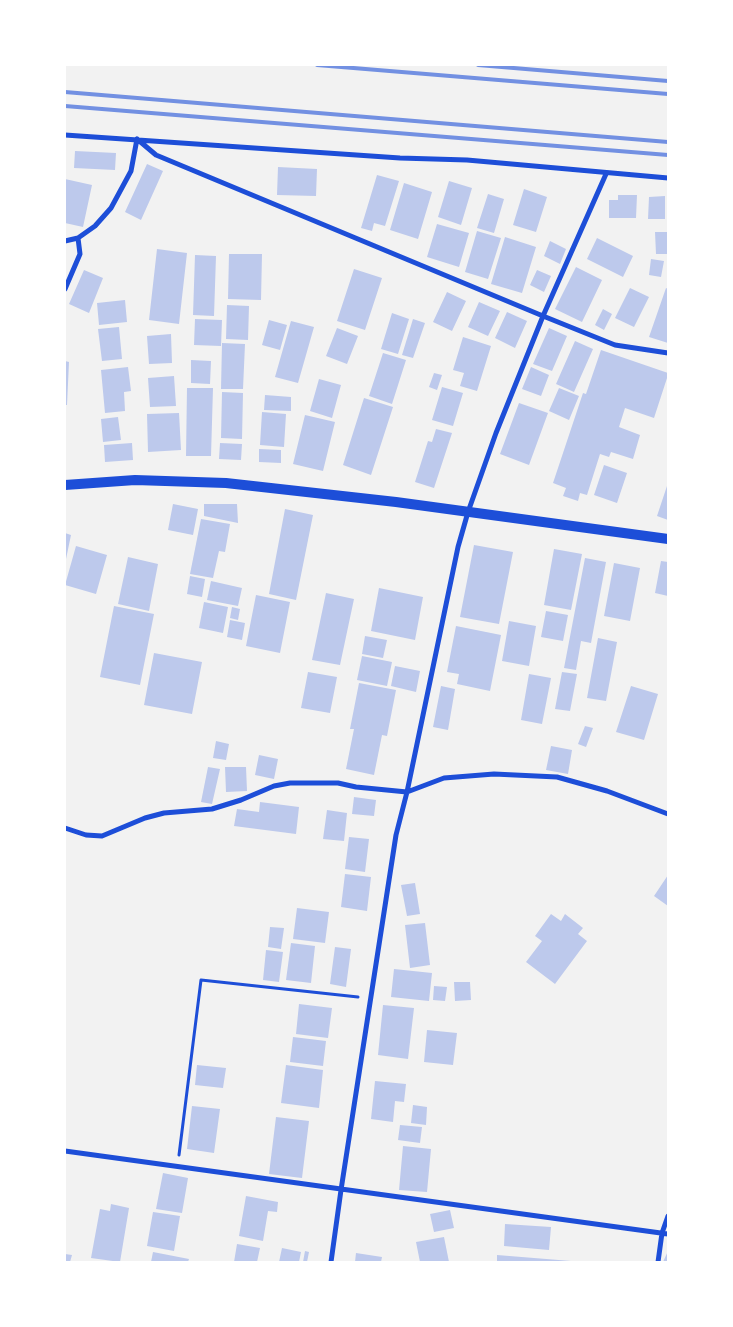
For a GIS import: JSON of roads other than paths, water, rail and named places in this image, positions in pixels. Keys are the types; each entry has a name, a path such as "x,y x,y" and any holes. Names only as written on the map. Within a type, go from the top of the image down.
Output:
{"main road":[{"path":"65,485 135,480 226,484 396,502 668,539"}],"street":[{"path":"65,135 400,158 467,158 606,174 668,178"},
{"path":"65,241 78,238 95,226 110,208 131,171 137,139"},
{"path":"137,139 156,155 543,316 615,345 668,353"},
{"path":"331,1262 396,835 407,792 458,547 468,512 496,433 543,316 606,174"},
{"path":"65,288 80,254 78,238"},
{"path":"65,828 86,835 102,836 164,813 212,809 241,800 274,786 290,783 338,783 356,787 407,792 444,778 494,774 557,777 607,791 668,814"},
{"path":"65,1151 665,1233"},
{"path":"658,1262 668,1216"}],"railway":[{"path":"317,65 668,94"},
{"path":"478,65 668,81"},
{"path":"65,92 668,142"},
{"path":"65,106 668,155"}]}
